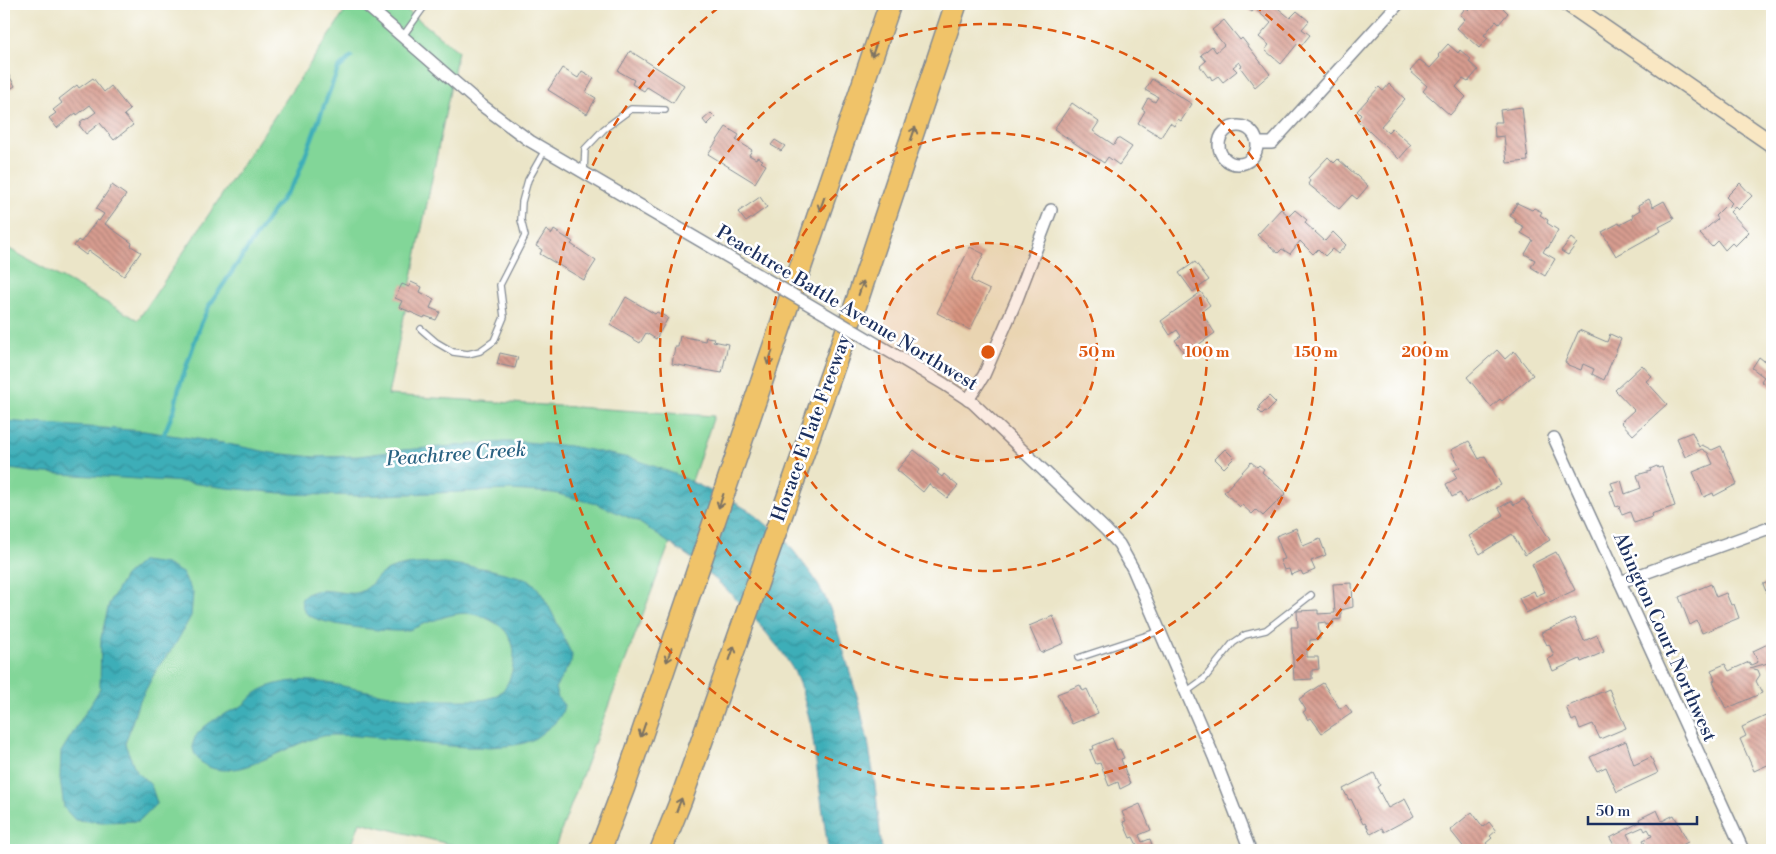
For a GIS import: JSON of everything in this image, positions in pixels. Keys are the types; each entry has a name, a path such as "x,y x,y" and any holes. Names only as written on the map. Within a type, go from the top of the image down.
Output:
{"highway":[{"path":"600,850 624,787 890,4"},
{"name":"Horace E Tate Freeway","path":"661,850 681,800 857,300 956,4"}],"street":[{"name":"Peachtree Battle Avenue Northwest","path":"365,4 480,104 530,141 897,356 968,400 1099,523 1119,544 1133,569 1215,761 1250,850"},
{"path":"1258,143 1272,143 1398,4"},
{"path":"1569,4 1772,144"},
{"path":"968,400 984,375 1017,300 1052,210"},
{"name":"Abington Court Northwest","path":"1554,438 1743,850"},
{"path":"1620,582 1772,526"}],"lane":[{"path":"403,36 426,4"},
{"path":"584,173 585,149 604,129 632,109 665,110"},
{"path":"421,330 453,352 468,354 480,351 494,341 504,317 500,286 524,236 521,220 522,202 528,180 545,150"},
{"path":"1186,692 1204,679 1233,643 1245,635 1266,630 1311,595"},
{"path":"1078,658 1160,632"}],"green space":[{"path":"350,4 399,4 458,51 388,395 714,416 680,516 554,850 473,850 360,822 350,850 4,850 4,246 138,320"}],"water":[{"name":"Peachtree Creek","path":"4,421 144,431 223,443 272,453 316,457 359,456 403,450 504,442 570,446 634,459 675,474 734,502 753,513 786,541 813,576 833,615 858,699 868,741 882,850 828,850 811,726 802,691 794,671 782,652 754,618 724,587 691,558 637,521 597,504 554,493 511,490 358,496 292,494 184,482 31,472 4,468"},
{"path":"142,561 166,564 182,573 193,593 191,616 175,645 158,667 138,704 125,744 136,771 151,785 157,803 139,821 102,822 75,820 64,808 60,779 61,752 100,689 101,638 109,604 125,576"},
{"path":"444,563 488,569 528,579 541,593 572,655 571,662 555,688 558,698 564,705 562,712 551,726 530,741 510,746 450,746 372,737 333,735 318,737 247,766 230,770 215,769 201,762 194,751 193,744 195,738 204,727 217,718 242,706 261,690 280,683 312,681 388,695 440,700 484,699 493,697 501,692 507,685 511,675 514,650 504,630 487,618 469,613 452,615 406,631 395,631 353,627 325,621 307,614 302,606 301,600 306,595 319,590 356,593 366,588 380,575 395,568 411,564"}],"building":[{"path":"1242,4 1273,4 1290,18 1297,11 1309,21 1302,29 1310,35 1301,46 1298,43 1281,64 1265,50 1269,45 1259,37 1271,23 1255,9 1252,12"},
{"path":"1474,4 1501,4 1508,13 1499,24 1496,21 1484,35 1488,38 1479,48 1457,28 1465,19 1460,15 1466,7 1469,10"},
{"path":"1224,20 1240,40 1242,38 1270,74 1255,87 1240,67 1242,66 1239,62 1233,67 1237,71 1223,82 1218,76 1212,80 1200,66 1206,61 1201,55 1212,46 1216,52 1224,45 1212,30"},
{"path":"1448,44 1458,53 1460,50 1471,59 1469,62 1478,70 1468,82 1463,79 1456,87 1466,97 1450,115 1423,91 1427,86 1410,71 1420,60 1430,68"},
{"path":"630,51 684,85 673,103 647,87 644,91 632,84 634,80 618,71"},
{"path":"562,68 578,78 582,71 594,78 586,92 596,98 587,114 548,90"},
{"path":"7,72 15,86 4,93 4,74"},
{"path":"93,78 104,92 111,86 130,110 124,115 133,125 114,140 100,123 86,134 79,125 82,123 80,122 96,112 90,105 57,128 49,118 56,113 53,110 62,103 59,99 77,85 79,88"},
{"path":"1152,79 1192,104 1181,121 1178,119 1174,126 1170,123 1161,137 1138,123 1145,111 1142,109 1148,98 1155,102 1158,97 1145,90"},
{"path":"1389,84 1405,99 1381,126 1388,132 1392,128 1411,145 1399,159 1357,120 1361,115 1357,111 1379,87 1383,91"},
{"path":"1072,103 1099,122 1093,131 1114,145 1118,138 1132,147 1119,165 1108,157 1104,163 1054,129"},
{"path":"1522,107 1528,161 1507,163 1504,136 1495,137 1494,122 1502,122 1500,110"},
{"path":"711,113 715,117 707,125 703,120"},
{"path":"726,127 739,135 736,140 752,150 749,155 763,160 761,162 766,165 755,183 708,154"},
{"path":"775,140 785,146 781,151 771,145"},
{"path":"1328,157 1334,163 1338,159 1368,186 1357,199 1352,195 1339,209 1308,184 1310,181 1308,178"},
{"path":"1740,183 1752,196 1738,210 1735,207 1730,212 1749,232 1735,246 1732,243 1725,250 1718,241 1712,247 1700,234 1717,219 1715,216 1725,206 1727,208 1732,203 1726,197"},
{"path":"112,185 126,195 105,224 132,243 131,246 141,252 124,276 89,251 86,255 74,246 78,240 81,242 97,220 99,221 104,214 96,209"},
{"path":"760,197 767,207 746,222 738,212"},
{"path":"1649,199 1653,207 1664,201 1674,219 1659,227 1661,231 1616,256 1602,232 1633,218 1632,215 1640,210 1638,205"},
{"path":"1517,203 1532,210 1534,208 1542,212 1540,215 1548,220 1547,223 1558,230 1548,248 1546,247 1543,252 1555,259 1545,276 1531,267 1535,260 1525,254 1533,240 1521,233 1524,227 1515,222 1516,220 1510,216"},
{"path":"1281,209 1289,216 1295,210 1307,220 1305,223 1325,241 1333,232 1346,245 1338,254 1332,249 1325,256 1318,249 1313,254 1300,241 1290,254 1282,249 1278,253 1257,235"},
{"path":"546,230 552,234 554,230 573,242 571,244 596,261 584,280 540,254 542,250 536,246"},
{"path":"1571,238 1577,243 1568,255 1561,251"},
{"path":"970,247 984,254 971,281 990,290 970,330 937,313"},
{"path":"1195,262 1209,280 1193,292 1179,273"},
{"path":"411,282 422,287 420,292 434,299 430,308 440,312 436,320 425,316 424,318 399,307 402,301 395,298 402,284 409,287"},
{"path":"1201,292 1210,305 1201,312 1215,333 1185,354 1175,340 1181,336 1177,330 1170,335 1161,321"},
{"path":"626,297 655,314 657,312 668,318 656,339 646,333 640,343 610,325"},
{"path":"1579,330 1607,342 1610,334 1621,339 1604,380 1592,374 1594,369 1583,364 1581,370 1565,362"},
{"path":"680,336 705,341 706,337 714,338 713,341 728,344 722,373 672,364 675,347 678,347"},
{"path":"1497,350 1505,359 1514,351 1533,375 1502,401 1500,399 1491,407 1467,377"},
{"path":"500,353 518,357 515,368 497,364"},
{"path":"1759,357 1772,367 1772,389 1761,381 1764,377 1752,368"},
{"path":"1642,365 1652,376 1646,381 1667,404 1633,435 1621,422 1634,410 1615,390"},
{"path":"1269,396 1276,403 1267,412 1265,411 1262,414 1258,410 1259,406"},
{"path":"1692,432 1699,447 1702,445 1712,450 1721,446 1737,484 1714,496 1713,493 1704,497 1693,472 1713,464 1708,453 1702,449 1685,457 1677,438"},
{"path":"1469,441 1479,459 1485,456 1501,485 1466,503 1460,493 1452,497 1446,484 1457,478 1453,471 1460,467 1451,450"},
{"path":"1225,449 1234,458 1224,468 1215,459"},
{"path":"914,450 939,470 937,473 942,477 944,474 958,486 947,498 929,484 923,492 897,470"},
{"path":"1251,462 1257,467 1259,465 1264,469 1262,472 1286,493 1263,516 1256,510 1252,514 1242,505 1240,507 1224,492"},
{"path":"1657,466 1658,468 1662,467 1675,506 1651,514 1652,517 1634,523 1630,512 1622,515 1619,506 1616,507 1610,491 1614,490 1611,483 1621,480 1625,494 1641,488 1637,475 1651,471 1650,469"},
{"path":"1524,499 1550,540 1525,555 1512,534 1480,554 1469,536 1503,515 1499,508 1511,501 1514,505"},
{"path":"1296,528 1303,546 1320,539 1326,555 1311,561 1315,570 1303,575 1301,571 1291,575 1289,569 1284,570 1280,560 1285,559 1276,536"},
{"path":"1556,552 1575,590 1526,613 1519,598 1534,591 1536,596 1545,592 1532,564"},
{"path":"1772,581 1772,601 1770,602 1763,584"},
{"path":"1352,583 1353,607 1341,610 1341,619 1333,620 1334,624 1318,623 1320,639 1310,640 1310,649 1307,649 1307,657 1318,657 1319,669 1312,670 1312,679 1294,680 1291,627 1298,627 1297,611 1318,610 1318,614 1335,613 1333,584"},
{"path":"1711,584 1716,597 1726,593 1731,605 1734,604 1739,618 1702,633 1697,621 1690,625 1679,597"},
{"path":"1053,616 1064,643 1041,653 1029,626"},
{"path":"1574,618 1584,641 1597,635 1604,652 1581,662 1580,659 1553,671 1548,659 1554,656 1549,644 1547,645 1541,633"},
{"path":"1772,642 1772,666 1770,667 1768,663 1750,668 1758,670 1760,675 1756,681 1762,693 1726,709 1713,681 1715,680 1711,670 1725,664 1729,671 1749,662 1751,665 1758,662 1753,651"},
{"path":"1323,683 1340,709 1346,705 1352,713 1322,733 1311,718 1308,720 1303,712 1306,710 1299,699"},
{"path":"1080,685 1083,691 1087,689 1098,713 1072,724 1057,694"},
{"path":"1609,689 1626,728 1600,739 1593,724 1580,729 1576,719 1572,721 1566,707"},
{"path":"1772,713 1772,763 1754,771 1740,739 1746,736 1742,727"},
{"path":"1112,738 1117,750 1120,749 1124,758 1121,759 1130,784 1120,789 1118,782 1109,786 1100,763 1096,764 1090,750 1094,749 1093,746"},
{"path":"1626,741 1634,765 1651,757 1658,773 1617,792 1606,767 1597,771 1590,757"},
{"path":"1374,773 1380,785 1377,787 1388,808 1405,799 1414,816 1384,832 1382,828 1371,834 1365,823 1363,824 1351,799 1349,800 1343,789"},
{"path":"1140,804 1151,830 1139,835 1142,842 1150,839 1154,850 1136,850 1135,846 1137,845 1133,837 1130,838 1123,822 1126,821 1122,812"},
{"path":"1657,810 1662,821 1674,815 1688,842 1672,850 1648,850 1643,840 1652,836 1648,829 1645,831 1643,827 1627,834 1633,845 1617,850 1610,838 1640,822 1639,819"},
{"path":"1472,812 1483,827 1489,822 1496,831 1486,843 1491,850 1466,850 1450,830"}],"waterway":[{"path":"162,439 174,410 179,388 200,326 209,306 270,215 296,180 338,69 351,57"}]}
